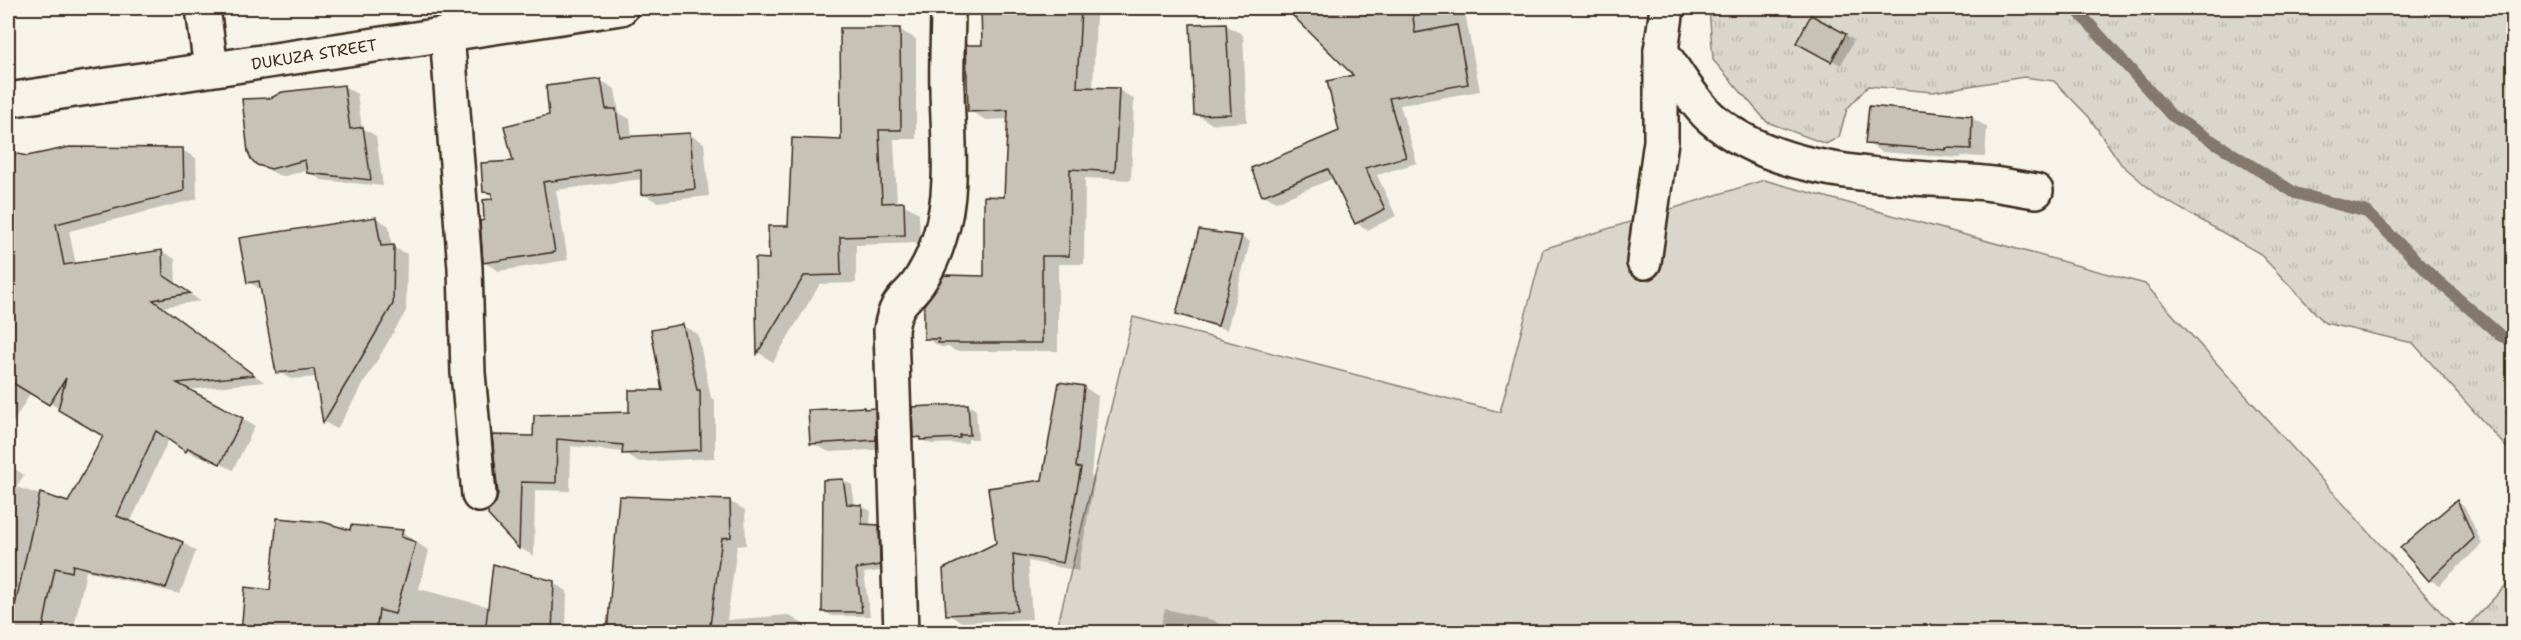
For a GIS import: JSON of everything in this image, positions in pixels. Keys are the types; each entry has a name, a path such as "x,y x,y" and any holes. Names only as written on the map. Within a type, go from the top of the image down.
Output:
{"street":[{"path":"203,8 212,69"},
{"name":"DUKUZA STREET","path":"8,100 447,33 526,14 621,8"},
{"path":"901,633 891,330 893,314 898,305 922,278 939,239 946,209 949,172 948,8"},
{"path":"1644,262 1661,141 1661,51 1667,8"},
{"path":"447,33 465,267 468,373 479,495"},
{"path":"1661,51 1708,115 1736,137 1775,155 1886,176 1976,182 2036,190"}],"green space":[{"path":"1709,8 2513,8 2513,455 2413,343 2325,323 2259,253 2158,196 2121,164 2089,117 2054,81 2024,77 1933,92 1868,86 1847,109 1839,137 1826,144 1767,122 1713,60"},
{"path":"1764,180 2145,284 2459,632 1056,632 1133,317 1500,412 1543,249"},
{"path":"2513,578 2513,632 2462,632"}],"building":[{"path":"981,8 1081,8 1077,87 1119,88 1115,172 1070,169 1069,256 1042,256 1042,343 938,343 939,339 924,339 924,305 944,275 984,276 984,196 1004,197 1008,110 968,112 966,45 982,45"},
{"path":"1285,8 1412,8 1415,33 1457,25 1468,84 1389,98 1406,157 1365,168 1385,209 1355,224 1328,169 1262,196 1251,168 1339,131 1327,81 1353,75"},
{"path":"1811,15 1846,34 1831,62 1796,43"},
{"path":"1226,23 1231,114 1194,115 1190,24"},
{"path":"840,28 900,28 901,130 879,130 882,203 904,202 905,235 840,237 841,275 804,276 757,354 755,258 769,259 768,226 788,226 792,138 841,140"},
{"path":"601,79 606,109 616,109 620,137 690,133 695,189 641,195 641,170 543,182 555,252 483,263 480,221 484,220 483,200 492,199 492,193 483,192 481,163 513,161 504,126 549,115 546,86"},
{"path":"344,85 350,129 363,127 371,180 307,173 305,160 271,169 257,165 251,159 248,152 242,99 271,98 282,92"},
{"path":"1869,106 1972,116 1971,149 1946,148 1946,150 1865,144"},
{"path":"70,147 183,148 184,191 56,224 64,265 162,250 163,275 190,293 153,300 254,375 177,383 243,418 220,464 188,448 186,452 156,431 117,516 183,542 166,588 73,565 72,572 55,568 42,633 9,633 40,493 68,502 103,436 58,410 66,378 49,405 8,380 8,152 27,156"},
{"path":"376,217 381,246 394,245 393,304 323,423 314,369 276,373 259,281 247,283 239,238"},
{"path":"1199,230 1242,236 1218,326 1176,314"},
{"path":"683,324 697,390 700,390 701,450 622,454 623,445 557,439 556,483 521,482 519,549 488,515 498,494 492,435 533,436 534,415 629,412 629,390 662,390 651,330"},
{"path":"1059,382 1084,386 1076,467 1081,468 1063,563 1013,554 1017,611 946,615 943,569 996,543 988,488 1042,480"},
{"path":"968,404 970,435 960,435 960,438 920,440 920,437 913,438 912,407"},
{"path":"864,407 864,409 875,408 876,440 810,444 808,410"},
{"path":"843,479 847,504 862,505 862,524 879,525 880,565 856,569 862,612 822,612 823,480"},
{"path":"619,496 730,500 731,537 722,538 709,633 607,633"},
{"path":"2457,500 2474,538 2429,581 2400,548"},
{"path":"277,518 323,522 350,530 351,525 403,530 401,537 416,542 395,614 379,610 376,633 241,633 245,587 270,590"},
{"path":"493,564 554,581 552,633 514,627 510,633 485,633"}],"waterway":[{"path":"2075,8 2171,115 2295,193 2367,212 2430,274 2501,336 2514,341"}]}
